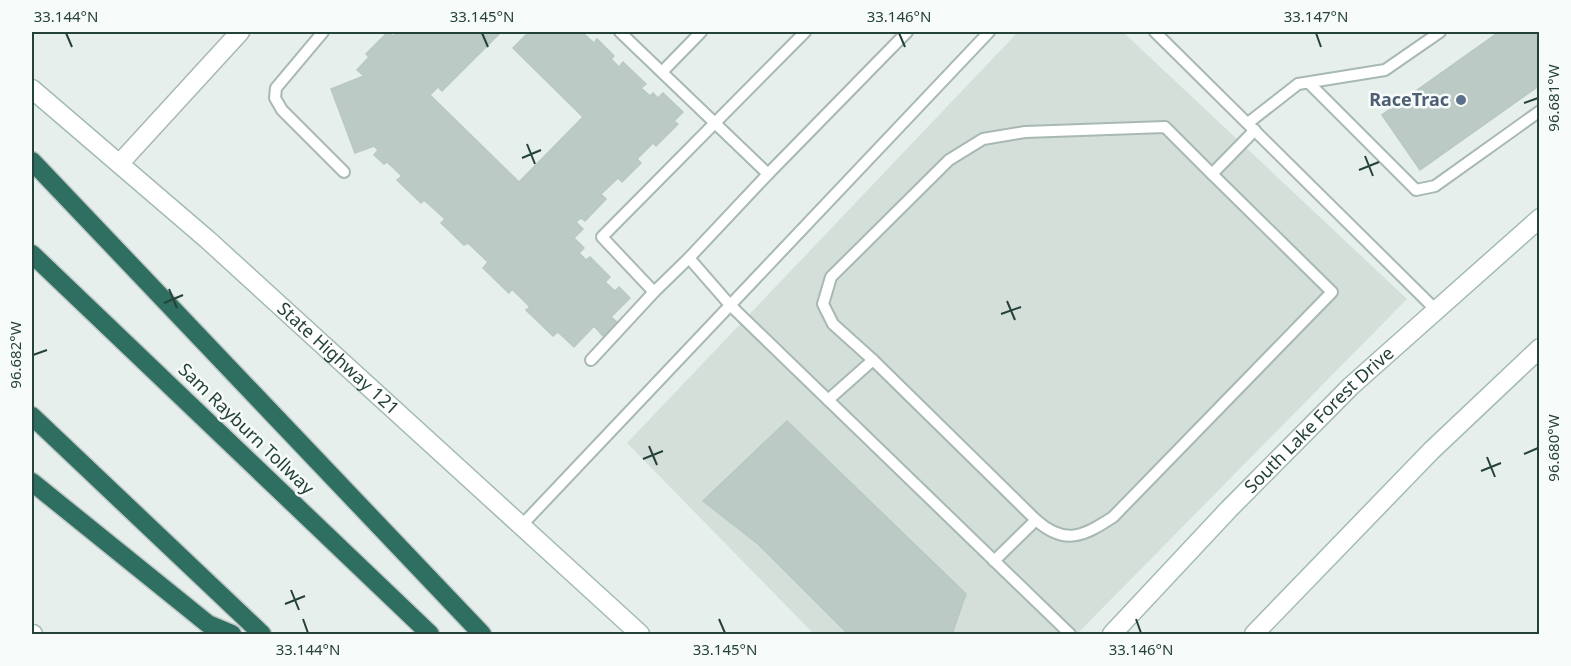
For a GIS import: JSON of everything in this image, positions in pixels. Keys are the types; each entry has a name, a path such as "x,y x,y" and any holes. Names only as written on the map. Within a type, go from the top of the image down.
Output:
{"highway":[{"path":"32,161 482,634"},
{"name":"Sam Rayburn Tollway","path":"32,254 430,634"},
{"path":"32,416 262,634"},
{"path":"32,482 208,624 232,634"}],"main road":[{"path":"120,163 240,32"},
{"name":"State Highway 121","path":"32,89 120,163 640,634"},
{"name":"South Lake Forest Drive","path":"1112,634 1228,510 1343,395 1539,218"},
{"path":"1254,634 1431,451 1539,348"}],"lane":[{"path":"323,32 276,88 275,98 282,110 344,172"},
{"path":"620,32 768,174"},
{"path":"662,72 701,32"},
{"path":"654,292 602,237 805,32"},
{"path":"591,360 654,292 907,32"},
{"path":"521,526 990,32"},
{"path":"1155,32 1437,310"},
{"path":"1212,174 1251,126 1298,84 1385,70 1440,32"},
{"path":"1309,83 1416,190 1435,186 1539,111"},
{"path":"1165,127 1332,292 1113,517 1092,530 1074,537 1051,533 1036,520 873,360 833,324 823,304 831,277 949,160 983,139 1026,132 1165,127"},
{"path":"689,258 730,305 1070,634"},
{"path":"828,400 873,360"},
{"path":"994,561 1036,520"}],"shaded area":[{"path":"1018,32 1123,32 1407,299 1077,634 814,634 627,443"}],"building":[{"path":"388,32 393,36 398,32 501,32 442,91 438,87 430,95 519,182 583,117 513,48 529,32 586,32 584,34 594,43 597,39 614,56 611,59 619,67 623,62 646,84 641,88 650,96 653,93 658,98 663,93 683,112 674,121 678,124 656,146 653,143 637,159 641,163 622,182 618,178 601,194 606,199 585,221 581,218 576,222 583,229 574,238 584,248 579,253 586,260 590,257 610,277 605,282 615,291 619,287 630,298 611,317 617,322 603,336 594,326 574,347 558,332 553,336 526,310 530,307 512,289 509,293 483,268 488,262 468,243 464,245 441,223 445,219 424,200 421,203 397,180 402,176 387,162 384,164 374,155 378,150 374,146 355,153 331,89 364,76 357,70 369,57 366,54"},
{"name":"RaceTrac","path":"1499,32 1540,32 1540,85 1420,170 1382,115"},
{"path":"787,421 966,594 952,634 848,634 758,544 703,501"}],"place":[{"name":"RaceTrac","path":"1461,100"}]}
